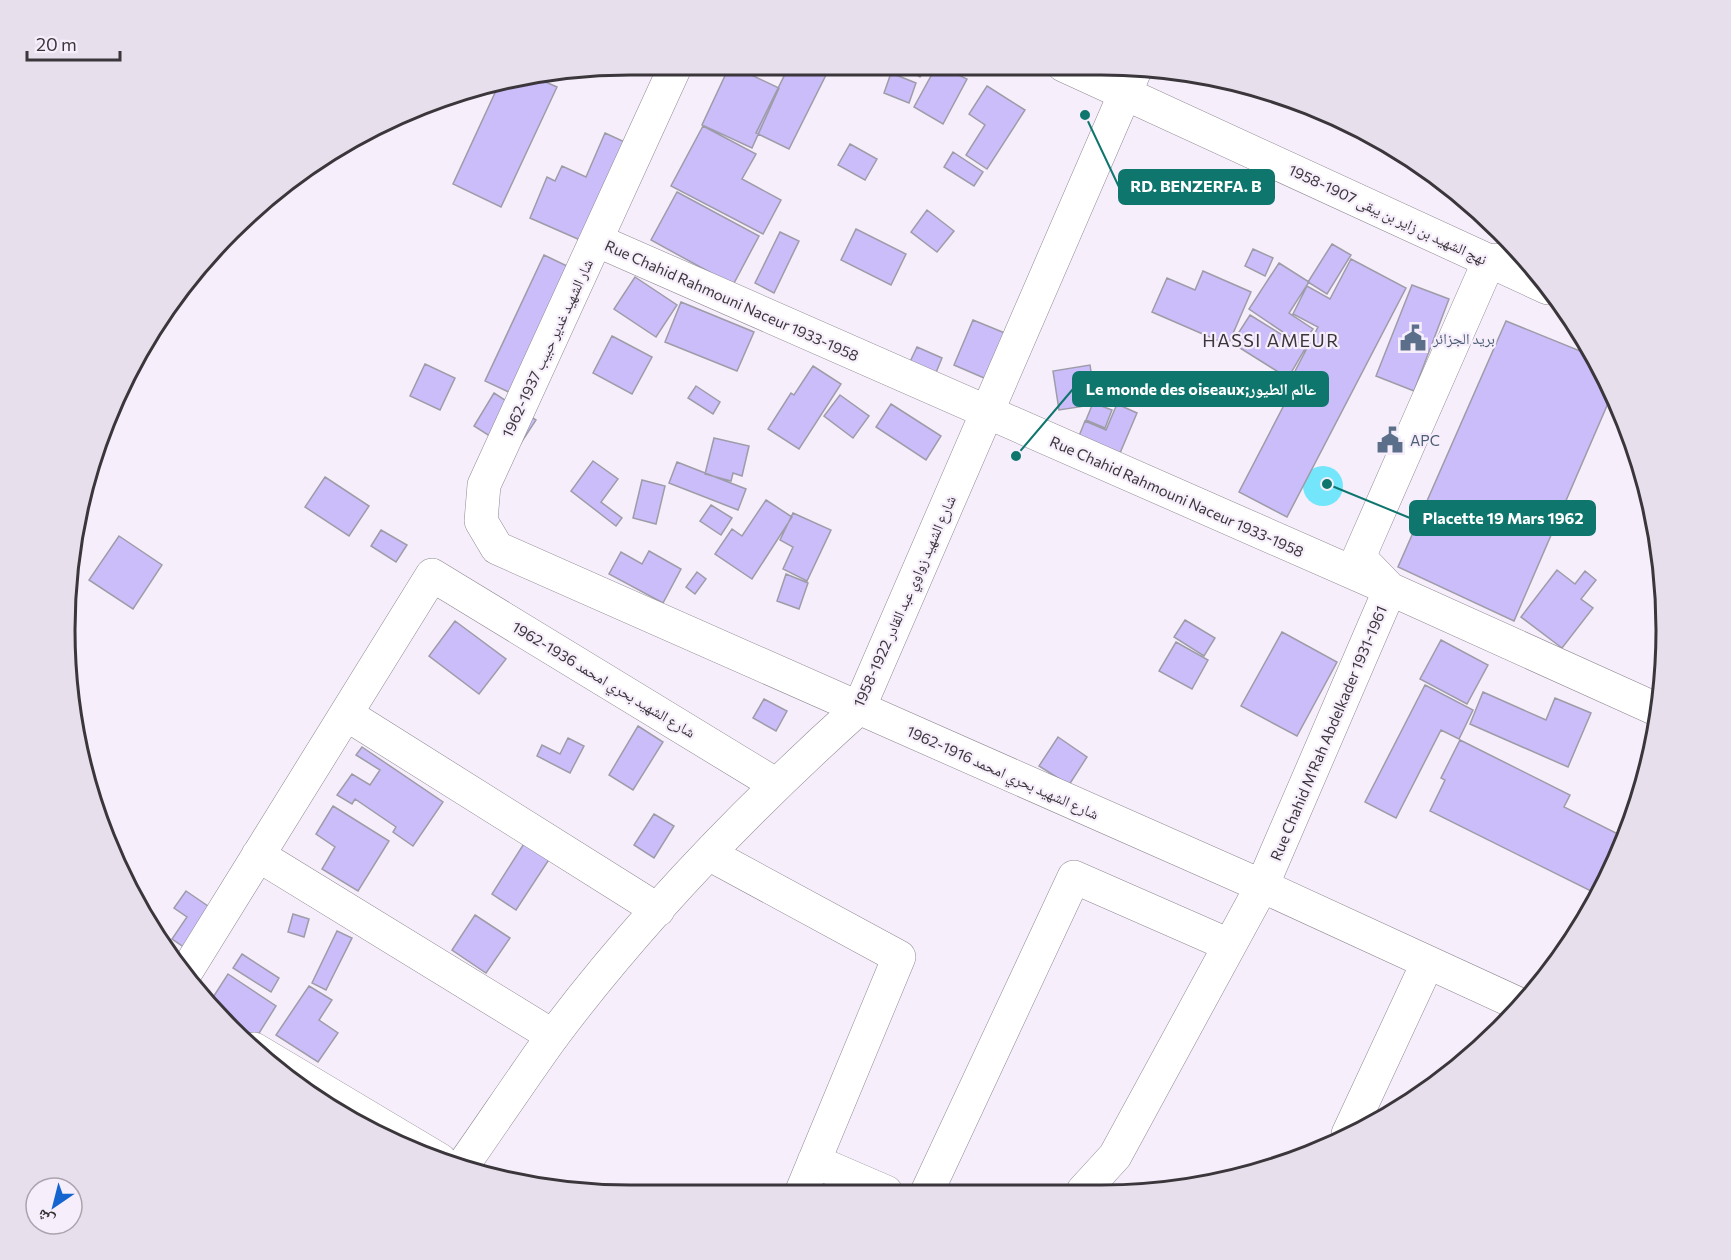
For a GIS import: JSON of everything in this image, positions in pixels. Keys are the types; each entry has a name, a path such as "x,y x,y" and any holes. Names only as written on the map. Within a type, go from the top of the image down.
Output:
{"street":[{"name":"شار الشهيد غدير حبيب 1937-1962","path":"489,535 481,521 484,484 671,75"},
{"name":"نهج الشهيد بن زاير بن يبقى 1907-1958","path":"1111,75 1131,80 1531,280"},
{"name":"شارع الشهيد زواوي عبد القادر 1922-1958","path":"466,1160 553,1036 658,910 775,784 859,708 1131,80"},
{"name":"Rue Chahid Rahmouni Naceur 1933-1958","path":"596,240 1390,589 1650,707"},
{"path":"1490,261 1513,259"},
{"name":"Rue Chahid M'Rah Abdelkader 1931-1961","path":"1088,1185 1115,1156 1262,886 1390,589 1359,557 1490,261"},
{"name":"شارع الشهيد بحري امحمد 1916-1962","path":"489,535 497,548 1262,886 1427,964 1513,1001"},
{"name":"شارع الشهيد بحري امحمد 1936-1962","path":"346,714 432,575 775,784"},
{"path":"189,967 346,714 658,910"},
{"path":"709,854 899,957 804,1185"},
{"path":"258,855 553,1036"},
{"path":"930,1185 1074,877 1229,945"},
{"path":"1352,1125 1427,964"},
{"path":"308,1081 391,1131"},
{"path":"814,1161 870,1185"}],"water":[{"path":"1323,466 1331,467 1337,472 1342,478 1342,494 1337,500 1331,505 1323,506 1315,505 1309,500 1304,494 1303,486 1304,478 1309,472 1315,467"}],"building":[{"path":"725,75 751,75 779,88 752,148 702,125"},
{"path":"785,75 826,75 789,149 756,133"},
{"path":"890,75 916,83 909,103 884,93"},
{"path":"932,75 958,75 967,79 943,124 914,107"},
{"path":"546,82 557,87 501,207 453,184 495,92"},
{"path":"987,86 1025,110 987,169 966,155 985,125 969,114"},
{"path":"703,126 756,154 742,179 781,200 763,234 671,186"},
{"path":"605,133 640,149 596,247 530,218 547,177 555,181 562,166 586,177"},
{"path":"850,144 877,159 865,180 838,165"},
{"path":"953,152 983,172 974,186 944,167"},
{"path":"677,192 759,236 733,285 651,240"},
{"path":"927,210 954,231 937,252 911,232"},
{"path":"856,229 906,254 891,285 841,260"},
{"path":"780,232 799,241 774,293 755,283"},
{"path":"1332,244 1351,255 1327,294 1308,282"},
{"path":"1253,249 1273,258 1265,276 1245,266"},
{"path":"544,255 590,277 532,403 485,381"},
{"path":"1351,259 1406,288 1287,517 1239,492 1297,380 1292,377 1318,327 1293,314 1307,286 1330,299"},
{"path":"1279,263 1309,282 1289,313 1313,329 1302,345 1249,309"},
{"path":"1203,271 1251,292 1228,345 1152,312 1167,278 1195,290"},
{"path":"635,277 677,305 656,337 614,309"},
{"name":"بريد الجزائر","path":"1412,285 1449,299 1414,391 1376,376"},
{"path":"681,302 754,332 737,371 665,342"},
{"path":"1250,315 1305,349 1288,378 1232,343"},
{"path":"973,320 1017,338 998,384 954,365"},
{"path":"1506,321 1581,351 1608,404 1514,621 1398,567"},
{"path":"612,336 652,357 632,394 593,373"},
{"path":"917,347 942,358 935,375 909,364"},
{"path":"425,364 455,378 440,410 410,396"},
{"path":"1090,365 1092,378 1113,374 1118,401 1059,410 1053,371"},
{"path":"813,366 841,384 799,449 768,429 791,393 794,395"},
{"path":"696,386 720,402 713,414 688,398"},
{"path":"494,393 536,420 515,452 474,426"},
{"path":"840,395 869,416 853,438 824,416"},
{"path":"1093,403 1112,410 1105,428 1086,420"},
{"path":"891,404 941,436 926,460 876,427"},
{"path":"1117,404 1137,413 1120,453 1079,436 1085,421 1106,430"},
{"path":"714,438 749,446 742,476 733,473 731,481 705,474"},
{"path":"593,461 618,479 601,502 622,518 616,526 571,491"},
{"path":"677,462 746,489 738,510 669,483"},
{"path":"325,477 369,506 349,536 305,507"},
{"path":"642,480 665,486 656,524 633,518"},
{"path":"766,500 792,517 752,579 715,554 732,529 742,536"},
{"path":"711,505 732,518 721,535 700,521"},
{"path":"793,513 831,530 807,581 783,569 793,547 780,540"},
{"path":"381,530 407,545 396,562 371,546"},
{"path":"119,536 162,565 133,609 89,580"},
{"path":"649,551 681,569 663,603 609,574 621,552 642,564"},
{"path":"1557,570 1575,584 1585,571 1596,580 1581,599 1593,608 1562,648 1521,617"},
{"path":"697,572 706,579 695,594 686,587"},
{"path":"786,574 808,583 799,609 777,601"},
{"path":"1185,620 1215,638 1204,656 1174,637"},
{"path":"455,621 506,659 479,694 429,656"},
{"path":"1282,632 1337,662 1297,736 1241,706"},
{"path":"1441,640 1488,665 1467,704 1420,679"},
{"path":"1176,642 1208,660 1192,689 1159,671"},
{"path":"1425,685 1473,710 1459,739 1441,730 1396,818 1365,802"},
{"path":"1483,692 1546,720 1555,698 1591,713 1568,767 1470,724"},
{"path":"764,699 787,711 776,731 753,718"},
{"path":"638,726 663,742 633,790 609,775"},
{"path":"1058,737 1087,757 1069,785 1039,766"},
{"path":"568,738 584,746 570,773 537,756 542,745 560,754"},
{"path":"1460,740 1570,795 1564,807 1617,834 1591,891 1430,811 1445,780 1441,778"},
{"path":"362,747 443,802 413,846 393,832 396,827 355,799 352,804 337,795 352,774 370,785 380,770 356,755"},
{"path":"333,806 389,841 358,891 322,869 335,847 316,834"},
{"path":"654,814 674,826 654,858 634,845"},
{"path":"525,842 550,858 516,910 492,894"},
{"path":"186,891 224,917 197,956 172,939 187,917 174,908"},
{"path":"293,914 309,919 304,937 288,932"},
{"path":"475,915 510,938 486,973 452,950"},
{"path":"337,931 352,938 326,990 312,983"},
{"path":"242,954 279,978 271,992 233,968"},
{"path":"228,974 276,1006 256,1038 213,997"},
{"path":"309,986 332,1000 319,1020 338,1033 318,1062 276,1035"}],"place":[{"name":"RD. BENZERFA. B","path":"1085,115"},
{"name":"بريد الجزائر","path":"1413,338"},
{"name":"APC","path":"1390,440"},
{"name":"Le monde des oiseaux;عالم الطيور","path":"1016,456"},
{"name":"Placette 19 Mars 1962","path":"1327,484"}],"district":[{"name":"HASSI AMEUR","path":"1271,340"}]}
